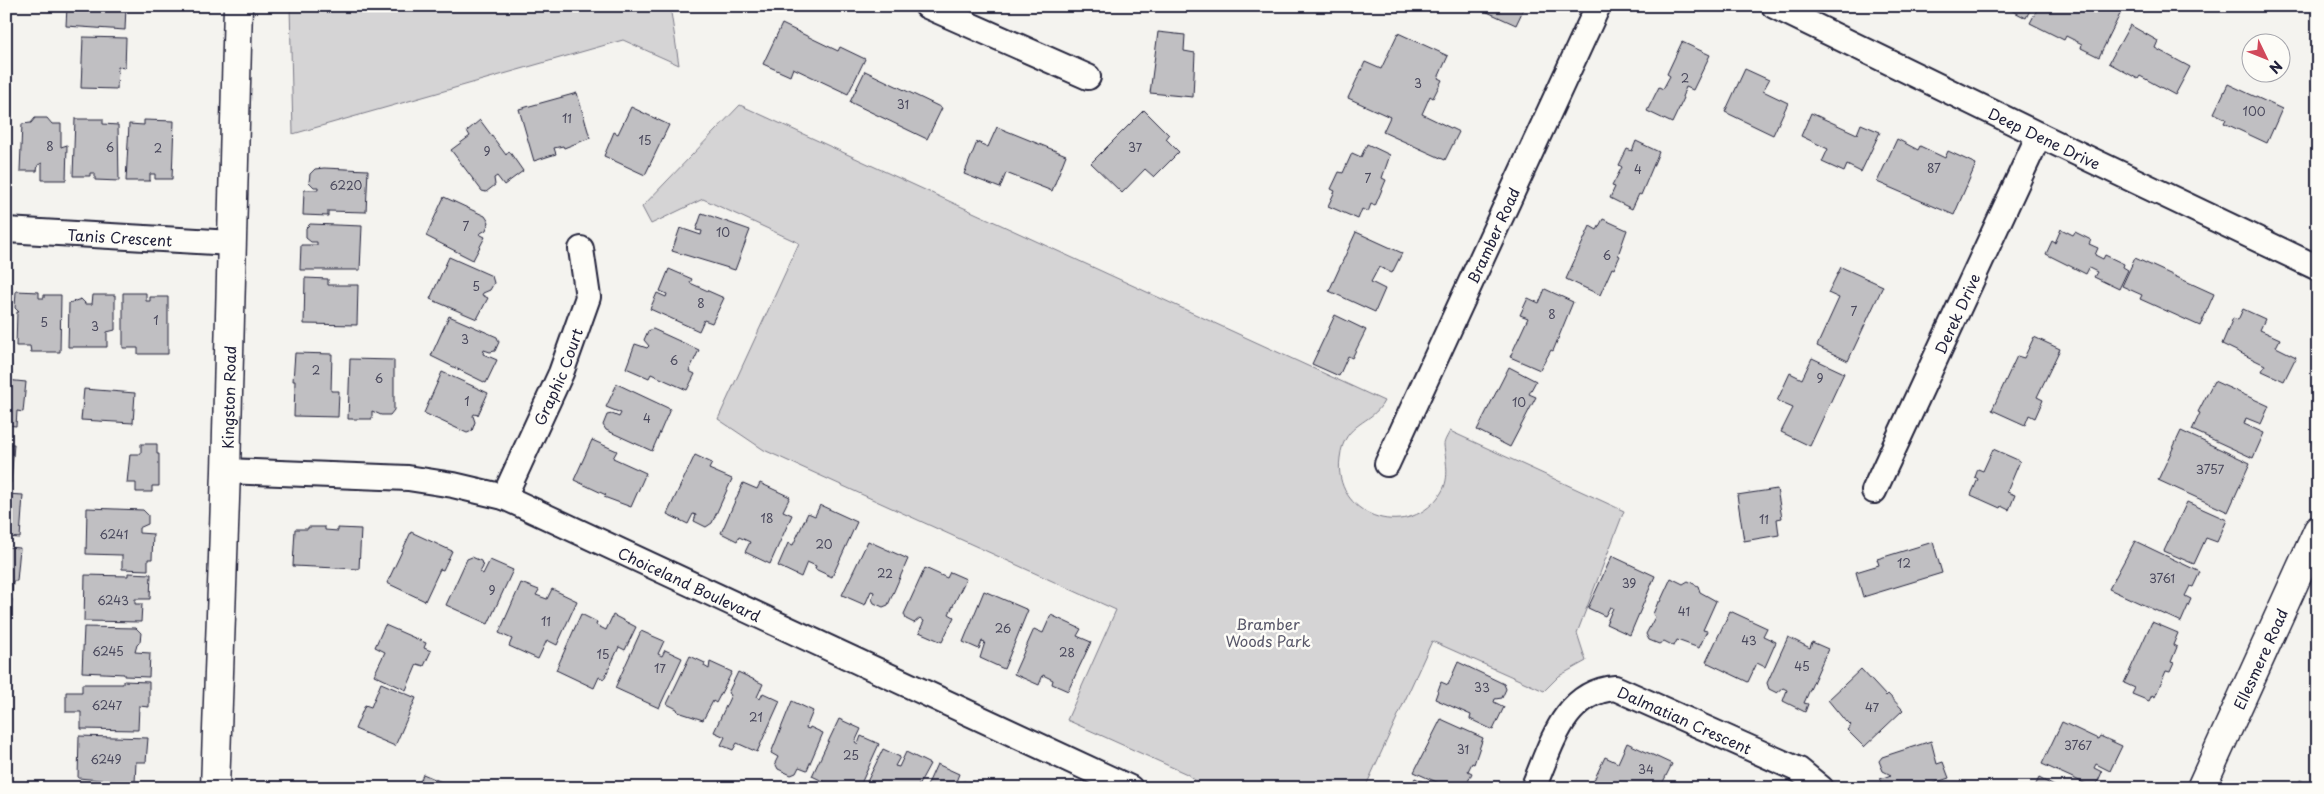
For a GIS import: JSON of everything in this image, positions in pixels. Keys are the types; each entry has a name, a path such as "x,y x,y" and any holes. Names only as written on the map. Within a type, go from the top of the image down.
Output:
{"street":[{"name":"Kingston Road","path":"215,788 226,471 238,6"},
{"path":"926,6 1088,76"},
{"name":"Bramber Road","path":"1386,464 1598,6"},
{"name":"Deep Dene Drive","path":"1774,6 2318,268"},
{"name":"Derek Drive","path":"1874,491 2039,135"},
{"name":"Tanis Crescent","path":"6,230 232,243"},
{"name":"Graphic Court","path":"504,497 561,373 588,297 580,249"},
{"name":"Choiceland Boulevard","path":"226,471 408,478 453,485 504,497 1130,788"},
{"name":"Ellesmere Road","path":"2201,788 2318,530"},
{"name":"Dalmatian Crescent","path":"1533,788 1565,717 1574,705 1596,691 1615,688 1799,770 1821,788"}],"green space":[{"path":"290,6 670,6 679,65 623,40 293,134"},
{"name":"Bramber Woods Park","path":"740,105 1384,401 1373,415 1347,437 1340,458 1341,478 1347,494 1359,507 1374,516 1391,519 1408,517 1425,510 1439,496 1445,484 1444,445 1450,431 1624,511 1577,633 1586,661 1559,676 1544,691 1432,641 1365,788 1205,788 1187,774 1067,720 1116,610 764,450 718,419 799,243 703,199 651,224 642,207"}],"building":[{"path":"67,6 126,6 125,30 66,26"},
{"path":"1474,6 1525,6 1516,25"},
{"path":"2003,6 2032,6 2026,18"},
{"path":"2039,6 2124,6 2099,57 2081,48 2082,44 2066,36 2064,40 2030,23"},
{"path":"782,24 838,51 840,47 865,59 848,94 793,68 790,76 763,64"},
{"path":"2130,25 2158,41 2155,48 2190,67 2175,95 2140,76 2138,79 2109,63"},
{"path":"1158,32 1185,35 1184,51 1195,53 1193,97 1150,93"},
{"path":"1398,33 1448,56 1438,78 1442,80 1433,98 1430,96 1422,114 1459,132 1445,160 1383,132 1390,117 1348,98 1365,62 1381,69"},
{"path":"83,37 126,38 125,68 118,67 117,89 81,88"},
{"path":"1682,42 1710,55 1693,90 1686,87 1682,97 1684,98 1672,123 1647,111 1659,87 1663,89 1670,76 1667,74"},
{"path":"1745,69 1769,80 1763,91 1788,103 1773,135 1725,112"},
{"path":"865,71 942,108 927,139 850,102"},
{"path":"2228,84 2282,109 2267,143 2224,123 2226,119 2214,113"},
{"path":"577,93 590,138 564,148 563,146 554,148 556,154 534,161 519,109"},
{"path":"631,107 669,125 645,175 604,156 614,132 618,134"},
{"path":"1144,110 1169,135 1166,139 1179,152 1154,177 1145,169 1122,193 1091,163"},
{"path":"1811,113 1857,134 1861,124 1880,132 1861,172 1847,165 1844,172 1822,162 1828,149 1801,136"},
{"path":"35,118 47,118 52,124 61,124 61,147 67,145 66,180 42,180 42,163 38,165 37,171 20,171 22,124 31,123"},
{"path":"75,119 103,119 103,124 118,125 119,181 95,180 95,173 90,173 90,176 73,176"},
{"path":"144,120 174,121 172,179 155,179 155,174 150,174 150,181 126,181 129,124 144,125"},
{"path":"480,120 506,155 509,151 523,171 504,185 497,176 494,178 495,185 486,192 482,191 451,150 470,136 467,131"},
{"path":"997,127 1066,155 1052,191 1006,173 1000,188 964,174 977,142 988,147"},
{"path":"1897,139 1918,150 1920,146 1945,158 1948,151 1976,164 1954,215 1877,182"},
{"path":"9,140 9,179 6,179 6,142"},
{"path":"1636,141 1659,152 1641,195 1639,194 1632,209 1610,198 1615,187 1612,186 1622,167 1619,165 1627,149 1632,151"},
{"path":"1367,144 1390,155 1382,178 1386,180 1375,206 1371,204 1368,212 1362,209 1358,219 1328,206 1335,191 1331,189 1339,172 1343,173 1352,153 1361,157"},
{"path":"315,169 368,170 366,212 328,211 328,216 303,215 304,190 318,190 318,187 314,187 309,182 310,174"},
{"path":"444,197 485,216 489,222 486,230 479,234 485,237 473,260 426,236"},
{"path":"702,213 750,230 735,270 672,251 680,228 701,235 702,231 696,230"},
{"path":"1603,219 1627,230 1618,255 1620,256 1614,269 1612,268 1600,295 1566,279 1590,226 1597,230"},
{"path":"310,224 362,226 360,270 300,270 301,245 317,245 317,242 311,242 306,238 306,228"},
{"path":"2061,229 2073,235 2075,232 2091,240 2089,244 2098,248 2095,255 2103,259 2105,255 2124,264 2123,267 2128,270 2119,289 2094,277 2097,272 2089,268 2086,274 2046,254 2052,241 2055,243"},
{"path":"1356,232 1402,253 1392,273 1379,267 1371,282 1385,289 1375,312 1329,291"},
{"path":"449,257 492,276 494,283 490,290 482,295 488,298 477,319 430,299"},
{"path":"2135,258 2214,294 2200,326 2140,299 2142,295 2122,286"},
{"path":"1841,267 1883,286 1848,361 1817,346 1839,298 1828,293"},
{"path":"669,269 692,279 690,283 724,298 712,323 704,320 699,331 650,309 657,293 666,297 667,294 660,291"},
{"path":"305,278 328,279 328,285 358,285 357,325 304,324"},
{"path":"1545,289 1573,302 1553,351 1551,350 1540,370 1510,357 1528,318 1520,315 1528,298 1539,303"},
{"path":"16,291 39,292 39,298 44,298 44,295 61,295 60,352 31,352 30,346 16,346 17,312 19,312 15,308"},
{"path":"123,293 146,293 146,301 150,301 150,297 168,297 168,354 138,354 138,348 123,348"},
{"path":"93,295 115,295 115,330 107,332 107,347 68,347 69,303 81,299 84,304 92,304"},
{"path":"2243,309 2265,319 2260,330 2280,339 2276,347 2296,357 2284,381 2262,371 2265,365 2222,344 2233,318 2238,320"},
{"path":"1335,315 1366,330 1352,358 1348,356 1339,376 1312,364"},
{"path":"449,316 497,337 499,342 495,351 484,350 483,354 497,360 486,383 431,356"},
{"path":"653,329 699,350 689,371 695,374 687,390 651,374 649,378 626,368 635,344 647,348 649,346 644,340 648,331"},
{"path":"2034,337 2060,349 2037,397 2043,400 2035,418 2029,415 2025,425 1992,410 2017,356 2024,358"},
{"path":"295,353 332,354 331,391 339,391 338,417 294,416 295,381 293,381"},
{"path":"1812,358 1844,373 1810,446 1781,432 1793,408 1777,401 1790,373 1802,379"},
{"path":"350,359 394,360 394,410 390,415 381,415 372,411 372,419 348,419"},
{"path":"1509,367 1536,381 1529,394 1536,397 1510,447 1477,430"},
{"path":"442,372 488,393 478,415 474,414 473,416 475,422 472,431 467,433 424,413"},
{"path":"6,380 26,382 23,412 17,411 16,426 6,425"},
{"path":"2214,381 2269,406 2261,424 2246,418 2244,424 2264,433 2253,458 2192,430 2200,413 2198,412"},
{"path":"617,384 670,409 652,451 606,430 603,425 607,415 612,414 619,417 621,413 606,407"},
{"path":"84,389 135,393 133,423 81,420"},
{"path":"2181,431 2250,463 2228,512 2158,480"},
{"path":"592,440 617,451 613,458 646,473 631,507 604,497 606,495 574,480"},
{"path":"6,444 14,444 11,483 6,483"},
{"path":"141,444 157,444 157,454 159,454 159,486 152,486 152,492 136,492 136,483 127,483 130,454 141,454"},
{"path":"1993,449 2020,461 2007,492 2015,495 2009,510 1971,495 1978,479 1975,477 1978,469 1983,471"},
{"path":"695,455 712,463 709,469 732,479 712,523 706,527 694,521 696,515 693,514 688,524 667,514"},
{"path":"743,483 757,489 760,483 790,497 783,511 792,515 770,564 745,552 750,542 739,537 737,541 721,533"},
{"path":"1777,489 1782,518 1777,519 1779,535 1744,541 1737,495"},
{"path":"6,494 23,495 20,538 6,537"},
{"path":"2187,502 2227,520 2217,542 2206,538 2194,564 2164,551"},
{"path":"820,505 857,522 832,577 815,569 816,566 807,562 801,577 778,566 788,543 793,545 808,513 815,516"},
{"path":"87,508 143,510 148,515 148,524 139,528 139,533 153,534 152,559 148,559 148,570 122,569 122,555 86,554"},
{"path":"308,527 325,527 325,530 338,531 338,528 361,529 359,569 293,566 295,529 308,529"},
{"path":"411,532 452,551 443,570 440,569 425,601 387,583"},
{"path":"868,541 908,559 888,605 883,607 874,603 872,599 874,592 871,591 865,605 842,595"},
{"path":"2135,541 2200,572 2193,587 2190,586 2185,596 2191,599 2181,622 2109,589"},
{"path":"1933,542 1942,573 1863,597 1856,572 1879,565 1877,559"},
{"path":"6,547 20,548 17,581 13,581 12,593 6,592"},
{"path":"1612,556 1655,576 1630,635 1606,624 1613,608 1610,607 1605,616 1588,608"},
{"path":"472,557 481,561 483,567 480,572 483,574 490,560 513,570 488,624 446,605 467,559"},
{"path":"925,568 947,578 950,572 966,579 949,614 954,617 942,642 919,632 924,621 920,618 914,623 906,619 904,614"},
{"path":"128,573 151,574 150,599 135,599 135,604 142,604 141,622 84,621 85,575 128,576"},
{"path":"1671,578 1683,584 1688,581 1698,586 1700,592 1716,601 1703,630 1707,631 1699,648 1677,640 1674,646 1664,641 1659,644 1649,640 1646,634 1655,617 1653,614 1658,602 1660,602"},
{"path":"521,583 539,590 536,595 547,599 552,589 577,601 557,645 547,640 538,659 509,646 512,639 499,633"},
{"path":"984,591 1028,610 1004,669 980,658 985,642 982,641 979,649 963,642"},
{"path":"6,599 12,599 8,645 6,645"},
{"path":"1730,611 1767,628 1763,636 1776,642 1765,667 1757,663 1748,682 1706,662"},
{"path":"581,614 597,622 596,625 606,630 613,615 636,627 625,650 619,647 604,679 599,677 594,688 556,670"},
{"path":"1051,615 1081,629 1077,636 1091,642 1068,691 1052,684 1053,680 1043,675 1039,685 1014,674 1034,629 1043,633"},
{"path":"2152,622 2178,633 2173,645 2177,647 2171,662 2174,663 2170,672 2166,671 2155,697 2152,695 2149,701 2132,694 2135,688 2124,683"},
{"path":"385,625 426,643 424,648 431,651 424,666 417,664 406,690 374,675 385,652 375,647"},
{"path":"84,627 136,628 141,633 140,642 135,652 150,653 149,677 82,672"},
{"path":"641,631 664,641 658,654 662,656 665,650 682,658 659,708 615,688"},
{"path":"1788,637 1810,648 1812,642 1828,649 1804,703 1808,704 1805,712 1783,701 1787,690 1783,688 1777,693 1769,689 1767,683"},
{"path":"690,656 705,663 704,666 709,669 710,662 732,672 716,703 713,701 703,720 678,712 677,709 667,704"},
{"path":"1458,662 1504,684 1506,689 1502,698 1495,699 1494,702 1504,707 1493,730 1470,719 1471,715 1435,699 1441,682 1448,685"},
{"path":"1861,669 1886,696 1888,694 1903,710 1864,747 1847,730 1851,725 1846,722 1828,700"},
{"path":"738,672 763,684 757,697 760,699 763,693 780,701 757,752 737,743 733,750 721,745 725,737 714,732 731,695 728,693"},
{"path":"123,681 149,682 149,707 139,706 138,730 81,729 81,712 66,712 66,692 82,692 82,684 123,684"},
{"path":"381,683 416,698 395,746 355,729 365,705 371,707"},
{"path":"792,701 813,711 806,728 809,729 810,727 823,733 807,770 799,767 796,773 791,775 778,769 775,763 778,757 771,753"},
{"path":"839,719 861,729 855,742 858,744 861,736 879,744 859,788 837,788 812,776"},
{"path":"1441,719 1483,738 1474,764 1472,763 1468,771 1472,773 1465,788 1450,788 1414,772"},
{"path":"2062,722 2098,739 2100,736 2122,746 2110,771 2096,764 2094,768 2102,772 2095,788 2042,764"},
{"path":"79,736 148,738 146,762 136,762 135,783 78,778"},
{"path":"1931,741 1937,764 1943,762 1949,778 1919,788 1883,788 1880,779 1891,775 1883,771 1879,761 1882,757"},
{"path":"1627,743 1672,764 1660,788 1610,788 1594,780 1605,757 1618,763"},
{"path":"883,749 900,757 895,766 899,767 906,752 930,764 917,788 864,788"},
{"path":"937,764 959,774 955,784 958,785 964,781 975,788 929,788 927,786"},
{"path":"423,774 456,788 418,788"},
{"path":"1415,778 1436,788 1410,788"},
{"path":"2039,778 2058,788 2034,788"},
{"path":"2300,780 2317,788 2296,788"}]}
